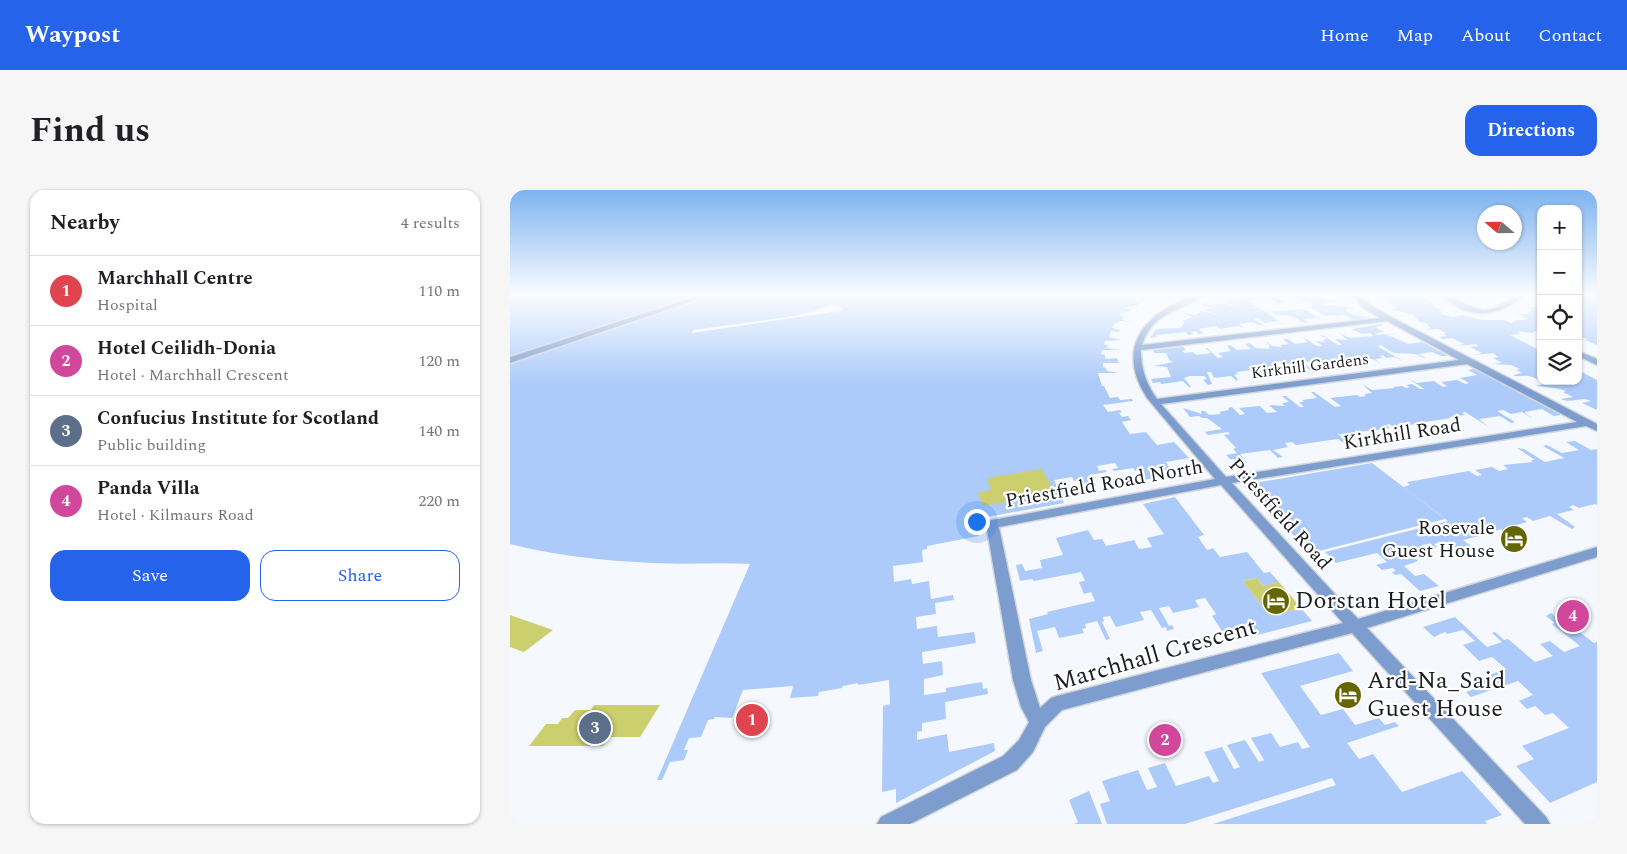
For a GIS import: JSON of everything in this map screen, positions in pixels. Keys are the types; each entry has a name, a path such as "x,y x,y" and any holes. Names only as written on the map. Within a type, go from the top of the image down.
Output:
{"street":[{"path":"510,360 618,325"},
{"path":"1150,325 1142,334 1137,348 1340,325"},
{"path":"1399,325 1592,426"},
{"name":"Priestfield Road","path":"1137,348 1138,371 1155,402 1223,481 1539,824"},
{"path":"1582,355 1597,362"},
{"name":"Kirkhill Gardens","path":"1155,402 1468,361"},
{"name":"Kirkhill Road","path":"1223,481 1592,426"},
{"name":"Priestfield Road North","path":"1039,721 1031,710 1022,680 992,524 1223,481"},
{"name":"Marchhall Crescent","path":"888,824 1010,763 1026,746 1039,721 1057,704 1355,626 1597,552"}],"shaded area":[{"path":"510,325 732,325 693,330 692,333 748,325 1114,325 1112,328 1120,330 1119,332 1111,331 1109,337 1122,340 1105,341 1104,345 1108,345 1107,348 1120,350 1102,350 1101,354 1105,355 1105,359 1117,358 1119,363 1103,363 1103,367 1107,371 1119,373 1098,373 1102,386 1104,386 1110,398 1118,397 1120,400 1132,399 1133,401 1103,405 1108,412 1120,410 1122,412 1119,413 1122,417 1128,416 1131,420 1122,422 1130,434 1146,432 1157,445 1174,442 1189,458 1166,462 1171,470 1149,470 1154,478 1145,480 1140,470 1135,471 1133,468 1114,471 1112,469 1118,468 1115,463 1097,466 1099,471 1105,470 1107,472 1089,475 1096,489 1086,491 1084,488 1078,489 1076,485 1082,484 1080,480 1074,481 1072,477 1054,480 1064,503 976,519 979,536 927,546 927,549 922,550 923,562 893,566 894,582 911,579 912,584 929,581 931,599 953,595 954,600 935,603 936,614 916,617 917,629 937,626 938,637 974,632 976,643 922,652 923,664 942,661 943,675 924,679 924,695 946,692 946,688 982,682 983,689 987,688 988,694 945,702 946,719 922,723 922,731 917,732 917,740 947,734 949,752 994,743 995,751 896,803 896,789 882,792 883,706 890,704 889,680 843,686 842,688 819,692 818,696 790,698 793,686 743,690 732,718 715,717 708,720 701,737 689,738 684,750 688,750 684,760 670,762 662,780 657,780 750,564 666,564 618,561 564,555 510,544"},
{"path":"1183,325 1240,325 1245,329 1238,326 1220,329 1216,326 1199,329 1204,334 1199,334 1195,331 1191,332 1194,334 1189,335 1185,332 1156,335 1157,337 1150,338 1156,329 1180,328"},
{"path":"1382,325 1375,327 1384,332 1375,333 1378,335 1397,333 1385,335 1408,344 1422,342 1448,356 1441,356 1432,352 1418,354 1426,358 1424,358 1415,354 1393,352 1381,345 1377,346 1403,361 1394,357 1386,358 1383,355 1380,356 1383,358 1375,359 1381,364 1373,359 1354,358 1365,366 1360,367 1352,362 1333,364 1339,369 1337,370 1330,365 1322,366 1316,361 1307,362 1298,359 1316,372 1314,373 1307,368 1292,369 1280,361 1272,363 1277,367 1281,366 1292,375 1284,370 1267,372 1260,366 1256,367 1269,378 1263,379 1252,370 1236,372 1238,374 1234,375 1238,379 1237,381 1231,376 1214,378 1211,372 1207,372 1212,384 1208,385 1203,380 1207,379 1204,376 1184,378 1191,387 1183,381 1161,384 1160,382 1153,383 1151,379 1171,377 1167,367 1154,366 1173,362 1169,360 1166,353 1154,353 1153,350 1183,347 1186,350 1182,351 1185,353 1193,352 1196,355 1211,353 1205,348 1207,348 1218,358 1223,357 1218,353 1231,351 1227,346 1230,345 1237,350 1251,349 1245,344 1250,343 1256,348 1270,349 1266,341 1272,346 1283,347 1280,345 1289,344 1283,339 1288,339 1295,344 1308,342 1303,337 1317,346 1322,346 1316,341 1325,342 1323,340 1327,339 1320,335 1322,335 1338,345 1342,345 1335,339 1348,340 1339,333 1350,338 1373,336 1370,333 1362,334 1352,329"},
{"path":"1427,325 1537,325 1537,330 1533,333 1517,331 1520,334 1510,335 1537,349 1537,379 1529,376 1513,375 1522,373 1516,370 1520,369 1511,365 1492,364 1502,363 1493,358 1498,357 1493,353 1474,355 1482,353 1470,347 1478,346 1476,344 1456,346 1464,344 1452,338 1442,339 1439,337 1447,336 1443,334 1446,333 1438,329 1424,330 1431,328"},
{"path":"1582,325 1597,325 1597,345 1585,340 1587,339 1582,337"},
{"path":"1474,369 1561,415 1554,416 1542,409 1524,412 1533,419 1522,412 1511,414 1503,410 1497,411 1515,422 1511,423 1500,416 1479,419 1489,427 1465,412 1462,413 1465,415 1425,422 1420,421 1422,423 1409,425 1404,423 1406,425 1394,427 1389,424 1386,425 1390,428 1377,430 1371,428 1373,430 1359,432 1355,430 1356,433 1342,435 1337,433 1347,441 1342,442 1338,439 1296,445 1292,442 1285,443 1288,447 1273,450 1283,457 1278,458 1270,450 1240,454 1247,463 1230,465 1235,459 1230,459 1226,455 1237,453 1233,449 1236,448 1224,435 1230,434 1228,432 1208,435 1205,432 1222,429 1207,418 1199,416 1190,417 1183,408 1202,414 1201,411 1205,411 1209,415 1221,414 1219,412 1229,410 1228,408 1232,407 1240,415 1245,414 1239,408 1260,406 1267,413 1277,412 1269,405 1285,406 1282,403 1289,402 1282,396 1286,396 1300,407 1304,407 1299,402 1317,398 1311,392 1314,392 1335,407 1341,406 1330,398 1357,395 1360,397 1366,396 1364,394 1372,393 1362,384 1372,390 1402,386 1406,388 1410,387 1406,385 1412,384 1420,389 1424,389 1408,378 1417,383 1434,381 1443,387 1447,386 1441,382 1457,380 1465,384 1469,383 1460,378 1477,375 1468,370"},
{"path":"1582,372 1597,380 1597,410 1582,403 1591,401 1584,399 1572,401 1561,399 1573,397 1563,392 1566,391 1535,386 1582,385"},
{"path":"1575,441 1591,450 1597,449 1597,505 1579,508 1573,505 1569,507 1574,510 1557,514 1575,527 1572,529 1550,516 1533,521 1527,517 1522,518 1527,522 1511,527 1528,540 1525,541 1516,535 1511,536 1501,529 1495,531 1489,527 1473,531 1479,536 1463,540 1471,546 1459,550 1451,543 1441,546 1438,543 1434,544 1437,547 1434,548 1428,544 1422,545 1427,550 1411,555 1418,561 1404,566 1415,576 1424,574 1439,586 1420,591 1401,574 1395,575 1392,572 1396,571 1393,568 1382,570 1376,565 1387,562 1377,553 1336,563 1325,552 1448,521 1403,487 1410,485 1407,482 1469,471 1477,476 1482,475 1475,470 1492,467 1499,471 1508,469 1503,465 1533,462 1531,460 1535,460 1517,448 1524,449 1545,462 1564,458 1543,446 1547,445 1562,453 1579,450 1566,442"},
{"path":"1372,463 1445,519 1311,553 1243,485"},
{"path":"1175,497 1204,535 1198,537 1207,550 1213,548 1220,557 1247,552 1264,573 1270,572 1279,582 1263,586 1257,578 1243,581 1270,616 1301,608 1312,621 1237,640 1230,630 1222,631 1212,616 1216,614 1205,598 1195,600 1199,607 1173,613 1169,606 1159,608 1169,626 1172,625 1174,629 1167,631 1166,627 1162,628 1151,610 1140,612 1144,620 1116,627 1110,616 1103,617 1104,621 1102,622 1110,639 1106,640 1097,621 1085,624 1086,628 1082,629 1084,633 1059,638 1055,627 1037,631 1043,651 1036,653 1029,619 1048,614 1047,612 1095,601 1091,592 1084,594 1079,582 1085,581 1081,572 1034,581 1032,579 1020,581 1016,565 1022,564 1025,571 1042,568 1040,560 1063,555 1056,538 1088,530 1094,540 1102,539 1106,546 1134,540 1139,549 1152,547 1147,538 1164,534 1143,504"},
{"path":"1551,613 1594,643 1597,642 1597,782 1550,803 1516,766 1534,759 1522,746 1569,728 1553,713 1545,715 1535,706 1527,709 1519,701 1533,695 1518,681 1471,697 1466,692 1479,687 1472,681 1506,669 1492,657 1479,661 1463,645 1475,641 1463,630 1447,634 1445,632 1434,637 1423,627 1455,617 1487,647 1502,642 1492,633 1495,632 1504,640 1508,639 1535,662 1553,656 1540,644 1550,641 1564,652 1580,646 1552,624 1555,623 1546,616"},
{"path":"1339,653 1353,671 1300,686 1321,715 1343,709 1355,725 1379,718 1385,725 1395,722 1399,726 1347,743 1359,759 1373,754 1402,792 1462,771 1502,815 1485,821 1487,824 1213,824 1336,785 1332,778 1185,824 1107,824 1100,804 1110,801 1102,781 1138,770 1147,790 1157,787 1148,768 1165,763 1176,786 1209,776 1213,783 1219,781 1204,752 1222,747 1234,769 1240,767 1227,745 1245,740 1259,762 1264,760 1251,738 1271,733 1280,747 1298,742 1302,749 1310,747 1261,673"},
{"path":"1089,791 1102,824 1074,824 1078,822 1069,800"}],"building":[{"path":"1042,469 1053,489 1013,496 1015,500 983,506 978,493 991,490 987,478"},
{"name":"Dorstan Hotel","path":"1257,578 1263,586 1279,582 1301,608 1270,616 1243,581"},
{"path":"510,615 553,630 524,652 510,647"},
{"path":"594,705 660,705 640,737 609,737 603,746 529,746 546,724 558,724 562,718 568,718 575,710 591,710"}],"place":[{"name":"Rosevale Guest House","path":"1514,539"},
{"name":"Dorstan Hotel","path":"1276,601"},
{"name":"Panda Villa","path":"1573,616"},
{"name":"Ard-Na_Said Guest House","path":"1348,695"},
{"name":"Marchhall Centre","path":"752,720"},
{"name":"Confucius Institute for Scotland","path":"595,728"},
{"name":"Hotel Ceilidh-Donia","path":"1165,740"}]}
